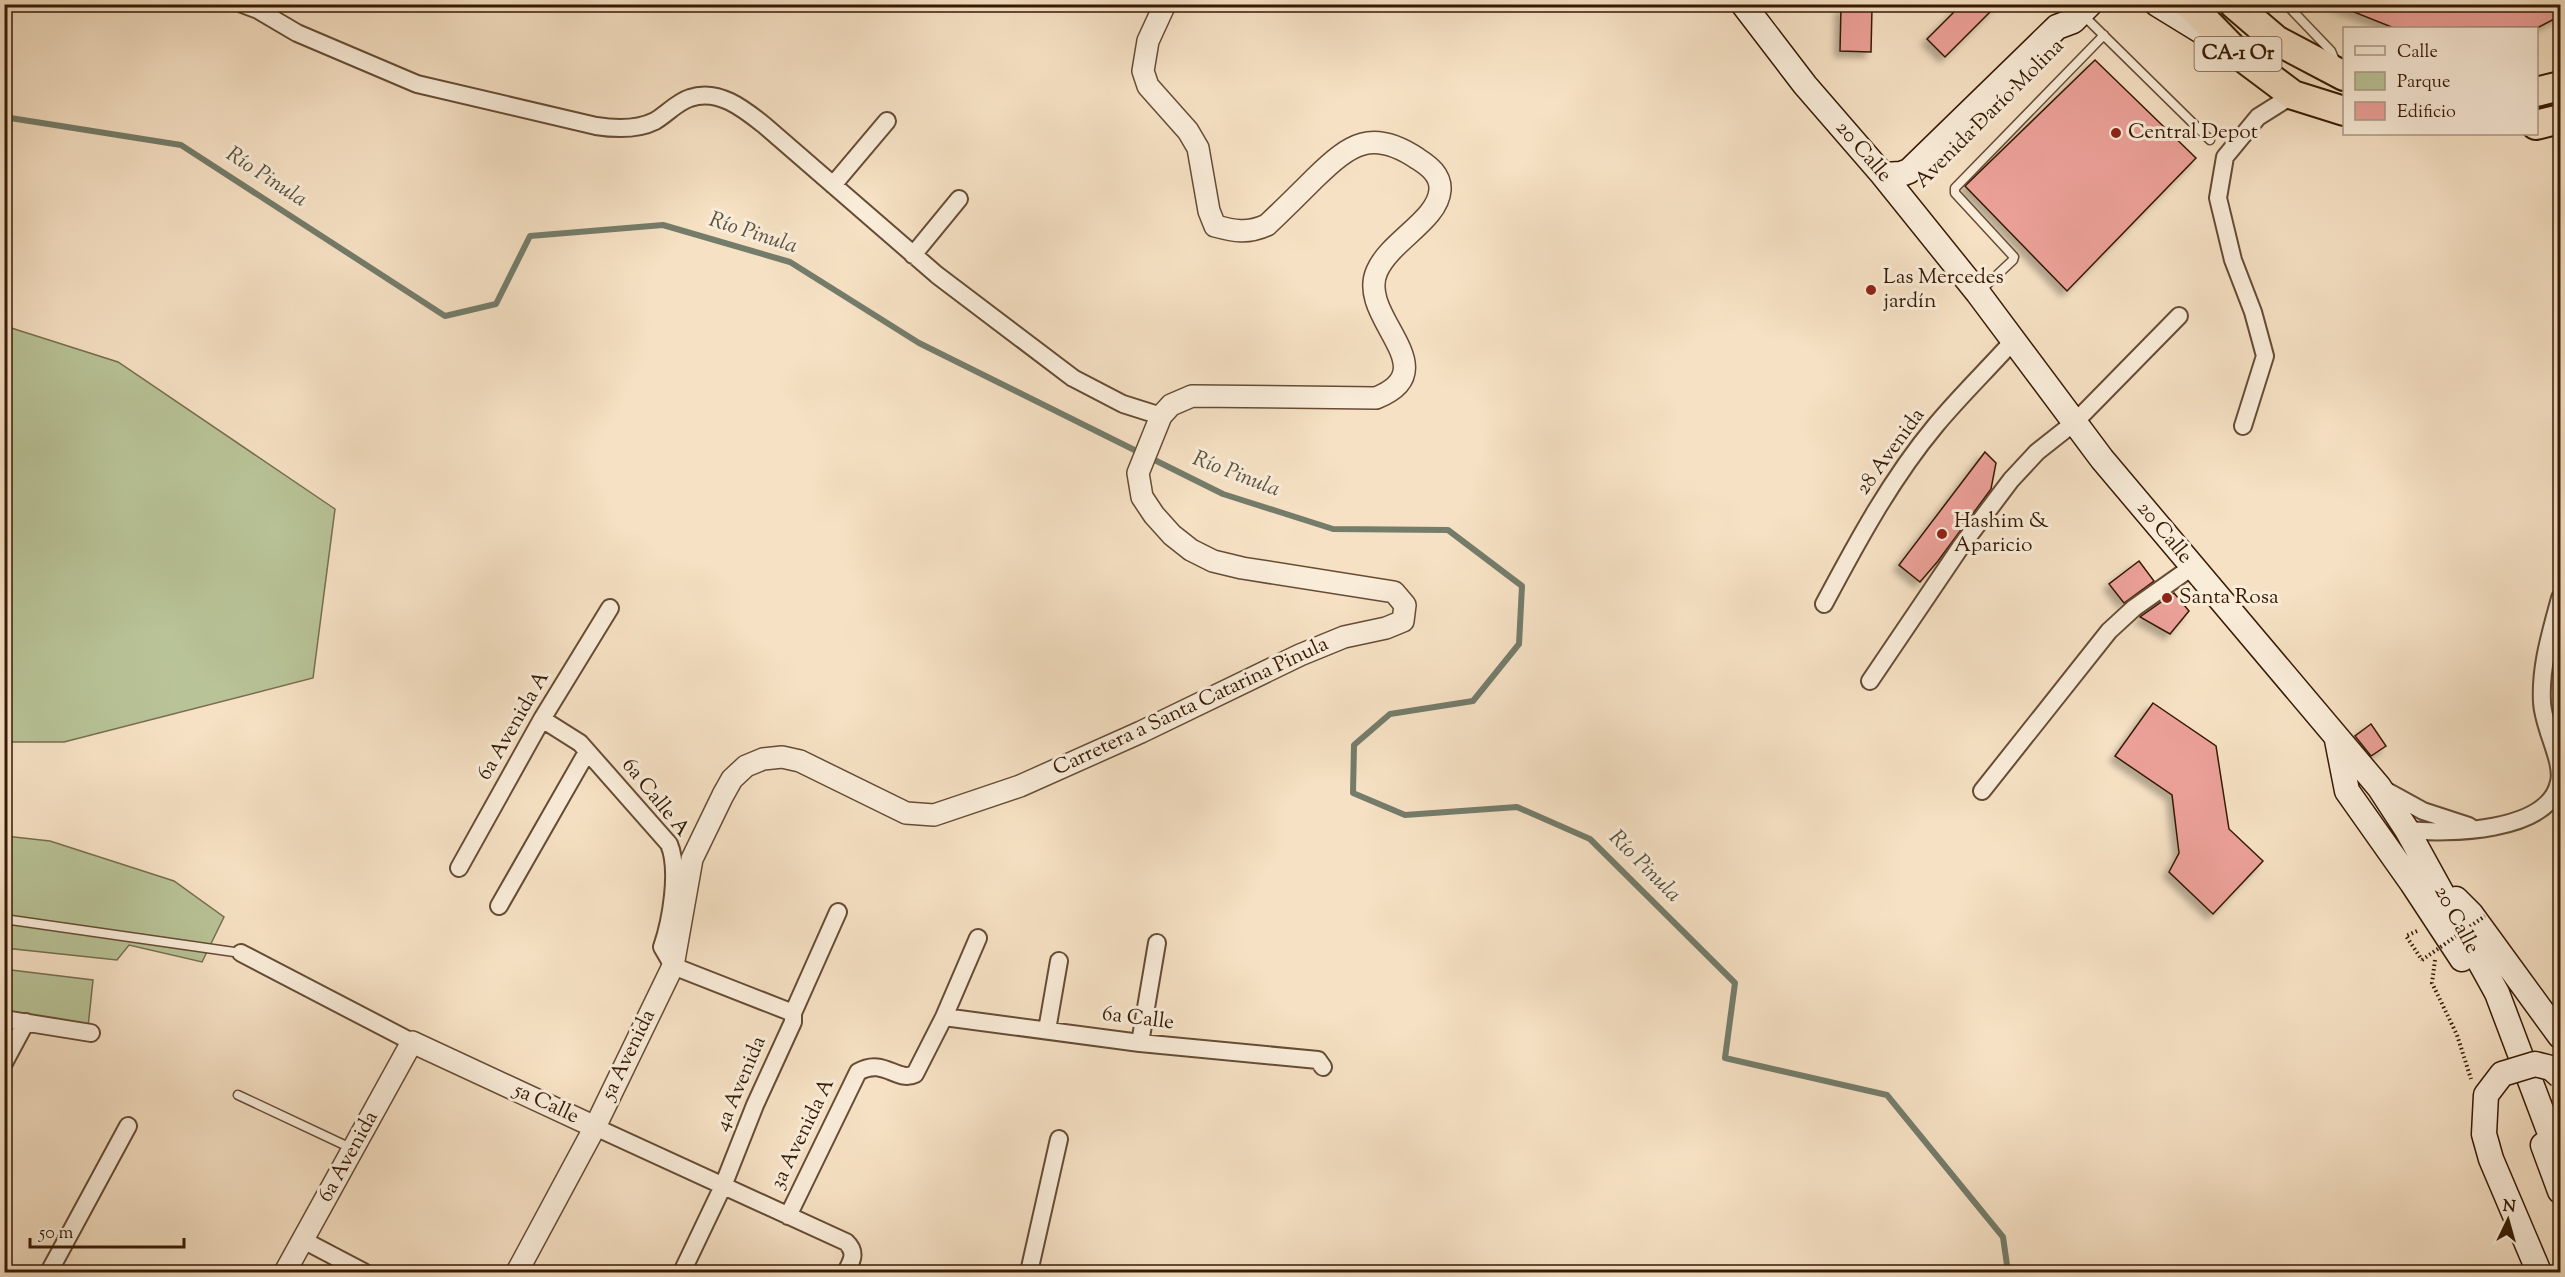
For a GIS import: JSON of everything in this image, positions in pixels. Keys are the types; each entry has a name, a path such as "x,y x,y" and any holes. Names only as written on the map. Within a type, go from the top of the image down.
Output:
{"highway":[{"name":"CA-1 Or","path":"2189,4 2237,53 2294,95 2343,111"},
{"name":"CA-1 Or","path":"2234,4 2276,40 2343,75"},
{"path":"2538,92 2560,86"},
{"path":"2538,124 2560,119"}],"main road":[{"name":"20 Calle","path":"1743,4 1805,85 1883,175 1978,292 2102,459 2379,787 2407,830 2497,993 2560,1160"},
{"path":"2157,4 2237,53"},
{"name":"Avenida Darío Molina","path":"1883,175 1909,171 2057,27 2082,13"},
{"name":"Avenida Darío Molina","path":"1909,207 1911,195 1919,181 2067,38 2082,13"},
{"path":"2336,737 2347,791 2462,959 2491,1018 2560,1191"},
{"path":"2432,874 2471,915 2560,1036"},
{"path":"2539,1272 2492,1159 2484,1134 2486,1095 2502,1074 2535,1064 2551,1068 2560,1076"}],"street":[{"path":"242,4 258,10 297,33 417,84 596,126 621,129 653,122 689,98 706,95 725,99 751,115 913,255 1073,378 1123,404 1156,425 1171,405 1192,396 1376,398 1391,392 1397,387 1404,373 1405,357 1377,308 1374,284 1376,272 1389,251 1435,207 1440,188 1434,170 1405,151 1379,142 1365,143 1339,154 1267,225 1252,232 1236,232 1215,226 1209,211 1198,148 1188,130 1148,86 1143,71 1148,41 1165,4"},
{"path":"2243,426 2265,356 2253,312 2233,260 2218,198 2224,158 2258,117 2294,95"},
{"path":"833,185 887,121"},
{"path":"913,255 959,199"},
{"path":"1870,681 1962,545 2012,480 2037,452 2075,422 2179,316"},
{"name":"28 Avenida","path":"1824,604 1874,513 1909,460 1936,425 2013,340"},
{"name":"Carretera a Santa Catarina Pinula","path":"692,859 732,779 746,766 763,759 782,757 800,761 906,813 934,815 1020,786 1141,732 1300,655 1344,637 1386,628 1403,621 1405,605 1394,592 1242,568 1213,561 1191,550 1154,516 1142,497 1138,473 1156,425"},
{"path":"1982,791 2109,631 2134,608 2192,567"},
{"path":"2407,830 2435,833 2510,824 2540,808 2554,795 2560,781 2557,755 2547,733 2542,705 2542,678 2548,640 2560,598"},
{"name":"6a Avenida A","path":"459,868 542,719 610,608"},
{"name":"6a Calle A","path":"542,719 580,743 669,844 674,857 675,871 666,936 662,948 673,966"},
{"path":"498,906 587,752"},
{"path":"2379,787 2423,811 2475,828"},
{"path":"2540,808 2560,807"},
{"name":"5a Avenida","path":"517,1272 595,1127 673,966 692,859"},
{"name":"4a Avenida","path":"682,1272 723,1186 755,1105 793,1022 793,1013 838,912"},
{"path":"944,1017 978,938"},
{"path":"1140,1043 1157,943"},
{"name":"5a Calle","path":"241,953 412,1042 846,1242 852,1249 852,1259 846,1272"},
{"path":"1047,1030 1059,961"},
{"path":"673,966 793,1013"},
{"name":"6a Calle","path":"944,1017 1140,1043 1318,1060 1323,1067"},
{"name":"3a Avenida A","path":"788,1215 858,1072 867,1067 877,1066 906,1077 915,1074 944,1017"},
{"path":"4,1019 91,1033"},
{"path":"4,1062 26,1022"},
{"name":"6a Avenida","path":"285,1272 412,1042"},
{"path":"49,1272 128,1126"},
{"path":"1029,1272 1059,1139"},
{"path":"303,1240 364,1272"}],"lane":[{"path":"2286,4 2331,51 2343,75"},
{"path":"2082,13 2210,140"},
{"path":"1978,292 2013,260 2014,256 1955,193 1955,188 2104,35"},
{"path":"4,919 241,953"},
{"path":"238,1095 353,1149"}],"path":[{"path":"2421,938 2416,930 2406,936 2422,960 2485,916"},
{"path":"2426,946 2436,962 2432,983 2457,1035 2472,1081"}],"green space":[{"path":"5,326 118,362 335,509 313,678 64,742 5,742"},
{"path":"5,836 50,841 174,881 224,917 202,962 129,945 117,960 5,948"},
{"path":"11,970 93,980 88,1027 6,1017"}],"building":[{"path":"1962,4 1998,4 1945,57 1927,39"},
{"path":"2334,4 2560,4 2560,16 2539,27 2392,27"},
{"path":"1841,7 1872,8 1871,52 1840,51"},
{"path":"2095,60 2196,158 2067,291 1965,186"},
{"name":"Hashim & Aparicio","path":"1985,452 1996,463 1991,489 1920,582 1899,565"},
{"path":"2139,561 2154,581 2124,603 2109,584"},
{"name":"Santa Rosa","path":"2174,593 2189,611 2170,634 2140,617"},
{"path":"2153,703 2216,746 2229,829 2263,861 2213,914 2169,872 2179,853 2172,795 2115,756"},
{"path":"2371,724 2386,746 2371,756 2355,736"}],"waterway":[{"name":"Río Pinula","path":"4,117 181,145 445,316 496,304 530,236 663,225 790,262 919,343 1223,494 1333,529 1448,530 1522,586 1519,644 1473,701 1390,714 1354,745 1353,793 1405,815 1517,807 1590,839 1735,983 1725,1058 1887,1095 2003,1237 2008,1272"}],"place":[{"name":"Central Depot","path":"2116,133"},
{"name":"Las Mercedes jardín","path":"1871,290"},
{"name":"Hashim & Aparicio","path":"1942,534"},
{"name":"Santa Rosa","path":"2167,598"}]}
